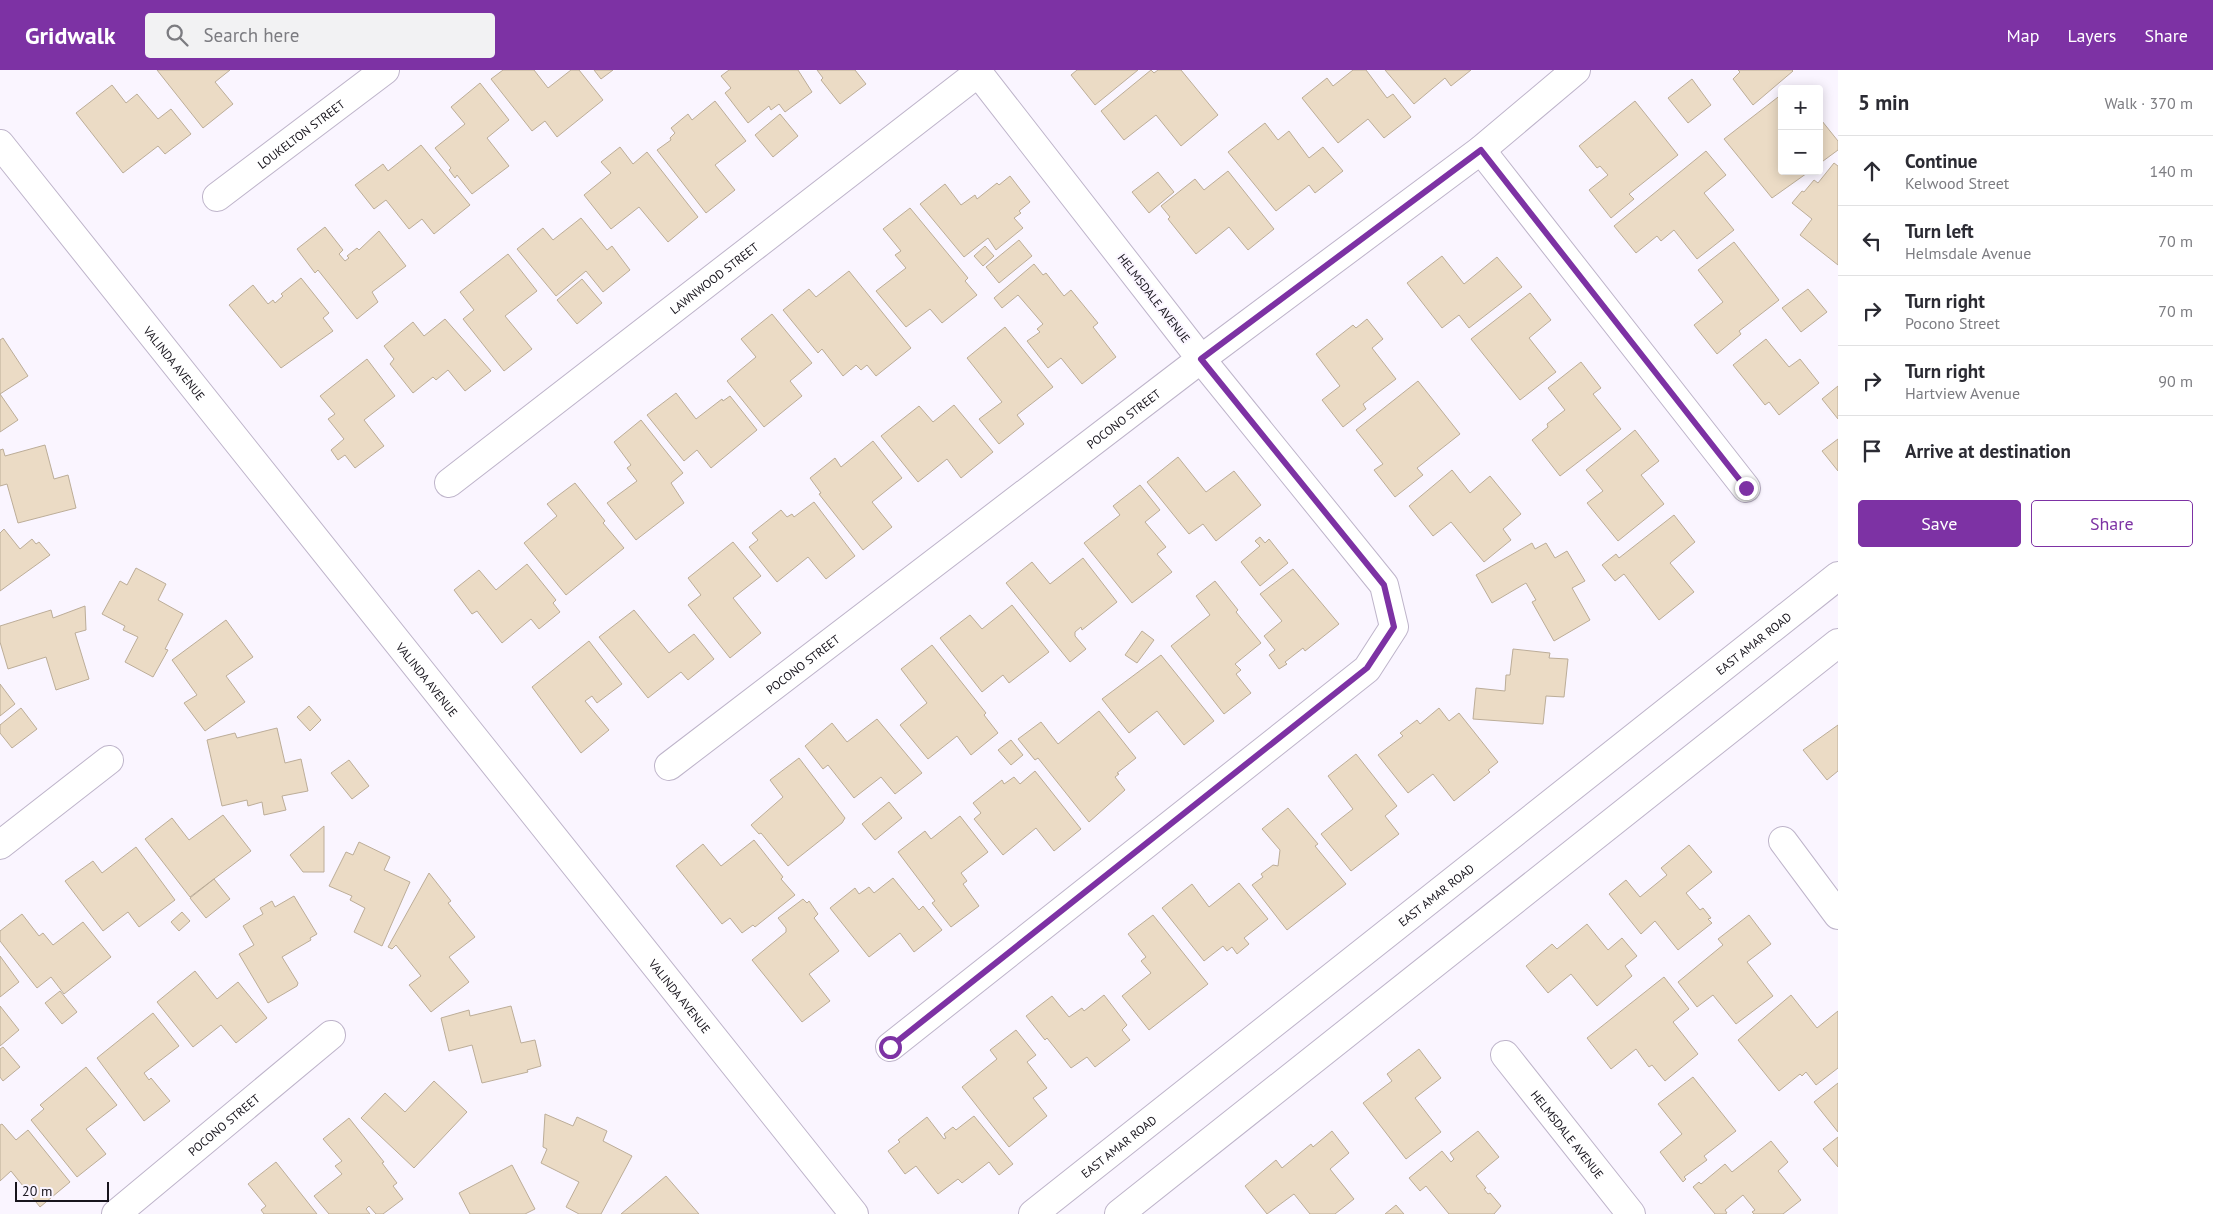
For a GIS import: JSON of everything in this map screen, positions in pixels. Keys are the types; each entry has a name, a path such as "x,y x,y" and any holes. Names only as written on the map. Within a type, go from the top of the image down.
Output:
{"street":[{"name":"LOUKELTON STREET","path":"217,197 385,70"},
{"name":"POCONO STREET","path":"669,766 1201,359 1481,150 1576,70"},
{"name":"HELMSDALE AVENUE","path":"890,1047 1367,668 1394,627 1384,585 1201,359 977,71"},
{"name":"LAWNWOOD STREET","path":"450,483 977,71"},
{"name":"VALINDA AVENUE","path":"0,144 854,1214"},
{"path":"1481,150 1746,488"},
{"name":"EAST AMAR ROAD","path":"1033,1214 1838,576"},
{"path":"1119,1214 1838,643"},
{"path":"0,845 109,760"},
{"path":"1783,841 1838,915"},
{"name":"POCONO STREET","path":"116,1214 331,1035"},
{"name":"HELMSDALE AVENUE","path":"1505,1055 1631,1214"}],"building":[{"path":"157,70 230,70 215,82 233,104 203,128"},
{"path":"503,70 534,70 548,88 571,70 579,70 603,100 557,137 545,121 532,131 491,79"},
{"path":"594,70 613,70 601,79"},
{"path":"729,70 798,70 812,92 785,112 779,104 771,110 769,106 748,123 725,93 731,88 721,76"},
{"path":"817,70 855,70 866,84 840,104 821,80 823,78"},
{"path":"1077,70 1138,70 1095,105 1071,75"},
{"path":"1151,70 1154,73 1158,70 1181,70 1218,115 1181,146 1156,115 1124,140 1101,111"},
{"path":"1353,70 1366,70 1387,98 1393,94 1411,117 1384,138 1368,119 1338,143 1302,98 1327,78 1333,86"},
{"path":"1385,70 1471,70 1451,86 1445,78 1414,104"},
{"path":"1738,70 1793,71 1753,105 1733,79 1740,72"},
{"path":"1692,79 1711,105 1688,123 1668,98"},
{"path":"480,83 509,120 487,138 509,166 472,194 457,175 455,178 449,170 451,168 435,148 465,124 451,107"},
{"path":"112,85 126,103 137,94 158,119 171,109 191,134 165,154 158,146 123,173 76,113"},
{"path":"1778,97 1778,175 1804,175 1772,198 1724,139"},
{"path":"715,101 746,141 715,165 735,190 706,213 657,150 671,140 670,138 675,133 671,128 688,114 692,120"},
{"path":"1635,101 1678,155 1629,194 1634,199 1611,218 1589,190 1608,175 1600,166 1597,168 1579,146"},
{"path":"780,114 798,136 773,157 755,135"},
{"path":"1823,122 1838,141 1838,150 1823,161"},
{"path":"1265,123 1278,140 1289,131 1309,158 1323,147 1343,171 1315,193 1309,185 1276,211 1228,152"},
{"path":"421,145 470,205 434,234 422,219 409,229 386,200 374,209 355,185 383,164 388,171"},
{"path":"620,147 633,164 647,152 698,217 668,242 639,207 611,229 584,195 611,173 601,162"},
{"path":"1706,151 1726,175 1704,193 1734,230 1697,259 1674,230 1661,241 1657,236 1636,253 1614,226"},
{"path":"1834,163 1838,166 1838,265 1800,235 1812,219 1792,203 1814,180 1818,183"},
{"path":"1228,171 1274,229 1248,250 1229,227 1196,254 1168,219 1170,217 1161,206 1195,179 1204,190"},
{"path":"1158,172 1174,192 1149,213 1132,192"},
{"path":"1010,176 1030,202 1014,218 1023,228 996,250 988,238 964,257 920,204 945,184 961,205 975,195 977,199 997,183 999,185"},
{"path":"910,208 968,278 965,281 977,295 942,323 930,309 906,327 876,291 906,268 895,255 901,251 883,229"},
{"path":"581,218 607,250 612,246 630,270 603,292 586,271 556,296 517,249 543,228 553,240"},
{"path":"325,227 343,250 339,254 345,261 349,258 347,256 357,248 359,250 379,231 406,266 372,292 378,302 357,319 318,270 315,273 297,249"},
{"path":"1019,240 1032,256 999,283 986,267"},
{"path":"1734,242 1779,300 1739,331 1741,334 1717,354 1694,325 1723,302 1698,270"},
{"path":"985,246 994,256 983,266 974,256"},
{"path":"508,254 537,291 505,316 532,349 504,371 463,319 474,310 460,292"},
{"path":"1442,256 1464,284 1497,257 1522,287 1469,328 1459,315 1442,328 1407,283"},
{"path":"1034,264 1043,275 1046,273 1064,296 1071,290 1098,323 1093,327 1116,357 1082,384 1061,358 1048,368 1027,341 1040,332 1037,329 1043,324 1018,295 1002,308 994,298"},
{"path":"849,271 911,348 876,376 867,365 861,370 856,365 843,376 822,349 818,353 783,310 809,289 816,297"},
{"path":"301,278 329,313 323,318 333,331 281,368 229,305 253,285 268,304 273,300 275,303 283,296 281,294"},
{"path":"582,279 602,303 577,324 557,300"},
{"path":"1808,289 1827,312 1801,332 1782,308"},
{"path":"1530,293 1551,320 1529,338 1556,372 1520,400 1471,339"},
{"path":"772,314 812,363 790,381 802,396 764,427 727,381 756,357 741,339"},
{"path":"445,319 491,371 465,391 448,370 436,380 433,377 413,393 390,364 394,359 384,346 413,322 424,336"},
{"path":"1367,319 1383,339 1372,348 1396,379 1363,404 1366,409 1343,427 1322,400 1340,386 1316,354 1353,325 1356,328"},
{"path":"1005,327 1053,387 1017,415 1024,424 999,444 979,419 1002,402 967,358"},
{"path":"3,338 28,376 0,394 0,340"},
{"path":"1766,339 1789,367 1800,359 1819,383 1779,415 1769,402 1765,405 1733,365"},
{"path":"367,359 395,396 364,420 384,446 355,468 345,455 338,460 331,450 344,439 328,419 335,414 320,396"},
{"path":"1581,362 1601,388 1593,394 1621,429 1560,476 1532,440 1548,427 1547,424 1565,410 1548,388"},
{"path":"1418,381 1460,434 1417,468 1423,475 1395,497 1374,470 1383,464 1356,430"},
{"path":"1838,386 1838,419 1822,399"},
{"path":"676,393 696,419 722,399 723,401 730,396 757,430 711,468 697,450 684,461 647,415"},
{"path":"0,394 18,420 0,432"},
{"path":"954,405 993,452 961,478 947,459 918,482 881,436 919,406 933,422"},
{"path":"641,420 683,473 671,483 684,503 636,540 607,503 637,481 627,468 631,465 614,442"},
{"path":"1635,430 1659,461 1641,475 1664,504 1618,541 1587,503 1603,491 1586,470"},
{"path":"1838,439 1838,471 1822,451"},
{"path":"873,441 902,478 872,502 892,527 863,550 819,494 821,493 810,478 835,458 841,467"},
{"path":"45,445 54,479 68,475 76,508 18,523 7,484 0,486 0,450 3,449 5,456"},
{"path":"1178,457 1206,492 1234,471 1261,505 1216,541 1203,524 1189,534 1147,482"},
{"path":"1452,470 1470,493 1490,476 1521,514 1503,529 1511,540 1484,562 1451,522 1433,536 1409,506"},
{"path":"575,483 605,521 603,523 624,548 566,595 524,543 557,516 547,504"},
{"path":"1140,485 1160,510 1145,522 1166,547 1157,554 1172,572 1132,603 1084,543 1120,515 1113,506"},
{"path":"814,502 855,556 826,579 808,557 777,582 749,547 758,540 752,533 781,510 787,517 792,514 794,517"},
{"path":"1674,515 1695,542 1670,563 1694,592 1659,620 1624,574 1615,581 1602,565 1616,554 1619,558"},
{"path":"4,529 20,549 32,539 36,544 39,542 50,555 0,591 0,533"},
{"path":"1260,537 1265,543 1269,539 1288,563 1260,586 1241,562 1260,546 1255,541"},
{"path":"733,542 761,576 733,598 761,633 730,658 688,605 701,595 688,578"},
{"path":"1532,543 1535,549 1546,543 1555,558 1567,551 1585,581 1572,588 1590,620 1554,641 1532,602 1536,600 1526,583 1492,603 1476,575"},
{"path":"1083,558 1117,602 1082,630 1081,627 1075,632 1075,636 1086,649 1070,662 1006,583 1032,562 1050,584"},
{"path":"527,564 556,600 553,603 560,612 539,629 531,619 502,643 477,611 472,614 454,590 479,570 496,590"},
{"path":"136,568 166,584 158,600 183,614 165,649 168,650 153,677 125,662 138,637 123,630 125,626 102,614 120,581 127,585"},
{"path":"1293,569 1339,624 1305,651 1303,648 1285,662 1287,664 1279,669 1269,655 1275,650 1264,636 1282,621 1260,594"},
{"path":"1215,581 1238,610 1236,612 1261,643 1235,664 1241,670 1236,674 1251,693 1224,714 1171,646 1210,615 1196,596"},
{"path":"1012,605 1049,652 1009,683 1003,675 982,692 940,638 970,615 982,629"},
{"path":"85,606 86,630 75,633 89,679 56,690 46,657 8,669 0,642 0,626 51,610 53,618"},
{"path":"634,610 669,653 694,634 714,659 688,680 681,672 648,698 599,637"},
{"path":"226,620 253,657 226,676 245,702 205,731 184,703 197,695 172,660"},
{"path":"1142,631 1154,640 1137,663 1125,655"},
{"path":"589,641 622,684 597,703 592,696 585,701 609,730 581,753 532,687"},
{"path":"932,645 986,713 984,715 998,733 971,755 957,736 928,759 900,725 927,703 901,669"},
{"path":"1513,649 1550,653 1549,658 1568,659 1564,697 1546,696 1543,724 1473,719 1476,688 1505,691 1506,675 1510,675"},
{"path":"1161,655 1214,721 1184,745 1157,711 1129,733 1102,699"},
{"path":"0,684 15,704 0,716"},
{"path":"309,706 321,720 310,731 297,717"},
{"path":"21,708 37,729 12,748 0,733 0,725"},
{"path":"1439,708 1449,721 1459,713 1498,762 1488,770 1490,772 1454,801 1433,774 1408,793 1378,755 1403,736 1400,733 1417,720 1420,724"},
{"path":"1099,711 1136,758 1117,773 1119,774 1115,777 1125,790 1089,822 1038,758 1035,760 1018,739 1041,722 1058,744"},
{"path":"877,719 922,773 895,794 881,777 854,798 828,765 823,769 805,746 832,723 847,742"},
{"path":"1838,725 1838,771 1827,780 1803,750"},
{"path":"277,728 285,763 301,759 308,791 282,796 286,810 264,815 262,802 248,806 247,800 222,806 207,740 235,733 237,738"},
{"path":"1011,740 1023,755 1011,765 998,750"},
{"path":"1356,754 1397,806 1385,816 1399,834 1351,871 1321,834 1353,809 1328,776"},
{"path":"799,758 845,818 842,823 788,866 761,833 759,834 751,825 783,797 770,780"},
{"path":"349,760 369,786 352,799 331,773"},
{"path":"1035,771 1081,829 1054,851 1036,828 1003,855 974,819 981,813 973,803 1002,780 1004,784 1014,777 1020,784"},
{"path":"889,802 902,818 875,840 862,824"},
{"path":"1288,808 1318,844 1315,846 1346,884 1287,930 1252,885 1263,877 1261,874 1273,865 1278,866 1280,850 1262,829"},
{"path":"223,815 251,851 190,897 145,839 172,818 189,840"},
{"path":"960,816 988,852 961,873 967,881 963,884 979,906 951,927 932,903 935,901 898,852 925,831 931,839"},
{"path":"324,826 324,872 303,872 290,855"},
{"path":"754,840 783,877 781,879 795,895 755,927 753,925 742,933 730,918 722,924 676,866 703,844 721,866"},
{"path":"359,842 390,857 384,870 410,882 382,946 354,932 365,908 350,900 352,896 329,886 346,852 353,855"},
{"path":"1689,845 1712,872 1686,893 1700,910 1703,908 1711,918 1708,919 1712,923 1678,950 1655,921 1641,934 1609,894 1626,880 1640,897 1667,875 1661,868"},
{"path":"136,847 175,900 139,927 128,912 103,931 65,881 93,861 102,873"},
{"path":"429,873 451,901 448,903 475,937 449,957 469,982 431,1012 409,985 421,976 396,945 392,949 388,947"},
{"path":"893,878 919,910 923,906 942,930 914,952 900,933 869,957 830,908 855,888 859,894 869,887 874,893"},
{"path":"214,879 230,899 206,918 190,898"},
{"path":"1239,883 1268,919 1244,938 1249,944 1237,954 1232,947 1227,951 1223,946 1204,961 1162,908 1192,884 1209,907"},
{"path":"294,896 317,934 310,938 311,940 282,957 298,983 297,986 268,1003 239,954 254,945 243,926 263,914 260,908 272,901 275,907"},
{"path":"803,899 807,903 809,901 818,914 814,918 839,951 809,974 830,1001 802,1022 752,960 786,932 786,928 778,918"},
{"path":"182,912 190,921 179,931 171,922"},
{"path":"22,914 39,936 43,933 53,945 83,922 111,957 64,994 51,977 37,988 0,941 0,931"},
{"path":"1153,915 1208,984 1149,1030 1122,996 1151,973 1141,961 1146,957 1128,934"},
{"path":"1749,915 1771,944 1747,962 1773,996 1736,1024 1713,995 1697,1007 1678,982 1723,945 1718,939"},
{"path":"1587,924 1608,950 1622,938 1637,956 1625,966 1632,976 1597,1006 1571,974 1548,993 1526,966 1552,944 1557,949"},
{"path":"0,956 19,982 0,997"},
{"path":"195,971 217,999 238,982 267,1018 236,1043 221,1025 193,1047 157,1002"},
{"path":"1664,977 1689,1009 1673,1022 1698,1054 1665,1081 1652,1065 1649,1067 1636,1049 1611,1069 1587,1038"},
{"path":"60,991 77,1012 62,1024 45,1003"},
{"path":"1104,995 1127,1025 1122,1030 1130,1040 1095,1067 1087,1057 1071,1068 1026,1016 1052,996 1069,1017 1082,1008 1084,1011"},
{"path":"1791,995 1817,1028 1838,1011 1838,1068 1816,1085 1806,1072 1802,1076 1800,1074 1779,1091 1738,1040"},
{"path":"0,1006 19,1030 0,1046"},
{"path":"511,1006 521,1043 535,1040 541,1066 527,1070 528,1072 482,1083 472,1045 449,1051 441,1018 469,1010 470,1016"},
{"path":"153,1013 179,1046 144,1073 149,1080 151,1078 170,1101 144,1121 97,1058"},
{"path":"1016,1030 1036,1055 1027,1062 1047,1088 1033,1098 1047,1116 1009,1147 962,1087 997,1059 990,1050"},
{"path":"3,1047 20,1067 3,1081 0,1077 0,1049"},
{"path":"1419,1049 1441,1078 1415,1098 1441,1132 1406,1159 1363,1103 1392,1081 1387,1074"},
{"path":"86,1067 117,1105 86,1129 106,1154 77,1177 31,1120 44,1109 40,1105"},
{"path":"1693,1077 1736,1131 1704,1156 1707,1160 1684,1177 1686,1179 1683,1182 1660,1152 1682,1134 1658,1104"},
{"path":"434,1081 467,1112 414,1168 361,1118 385,1093 405,1112"},
{"path":"1838,1083 1838,1132 1814,1102"},
{"path":"545,1114 573,1126 577,1117 607,1131 603,1141 632,1156 601,1214 579,1214 566,1207 579,1182 541,1163 547,1149 543,1147"},
{"path":"974,1116 1013,1164 999,1175 989,1162 962,1183 958,1179 938,1194 916,1166 905,1174 888,1151 900,1142 898,1140 927,1117 944,1139 946,1138 944,1134 953,1127 956,1130"},
{"path":"349,1118 384,1162 382,1163 397,1183 393,1186 403,1199 383,1214 376,1214 369,1206 366,1209 370,1214 329,1214 314,1196 342,1174 335,1166 342,1161 323,1139"},
{"path":"2,1124 16,1140 28,1130 70,1182 40,1207 11,1171 0,1181 0,1125"},
{"path":"1332,1131 1349,1153 1330,1169 1354,1199 1335,1214 1310,1214 1294,1194 1267,1214 1245,1186 1276,1160 1282,1168 1311,1144 1313,1147"},
{"path":"1478,1131 1499,1157 1476,1176 1486,1188 1484,1189 1488,1194 1490,1193 1501,1206 1494,1214 1449,1214 1426,1186 1420,1191 1409,1178 1442,1151 1451,1162 1454,1159 1450,1153"},
{"path":"1838,1137 1838,1167 1823,1149"},
{"path":"1771,1141 1788,1162 1778,1171 1801,1200 1783,1214 1754,1214 1752,1212 1755,1210 1743,1195 1725,1210 1727,1213 1715,1214 1693,1187 1699,1182 1701,1184 1725,1164 1732,1172"},
{"path":"276,1162 317,1214 264,1214 261,1210 266,1206 248,1184"},
{"path":"512,1165 535,1209 525,1214 470,1214 459,1193"},
{"path":"666,1176 699,1214 621,1214 640,1198"},
{"path":"1396,1205 1404,1214 1385,1214"}],"route":[{"path":"890,1047 1367,668 1394,627 1384,585 1201,359 1481,150 1746,488"}]}
